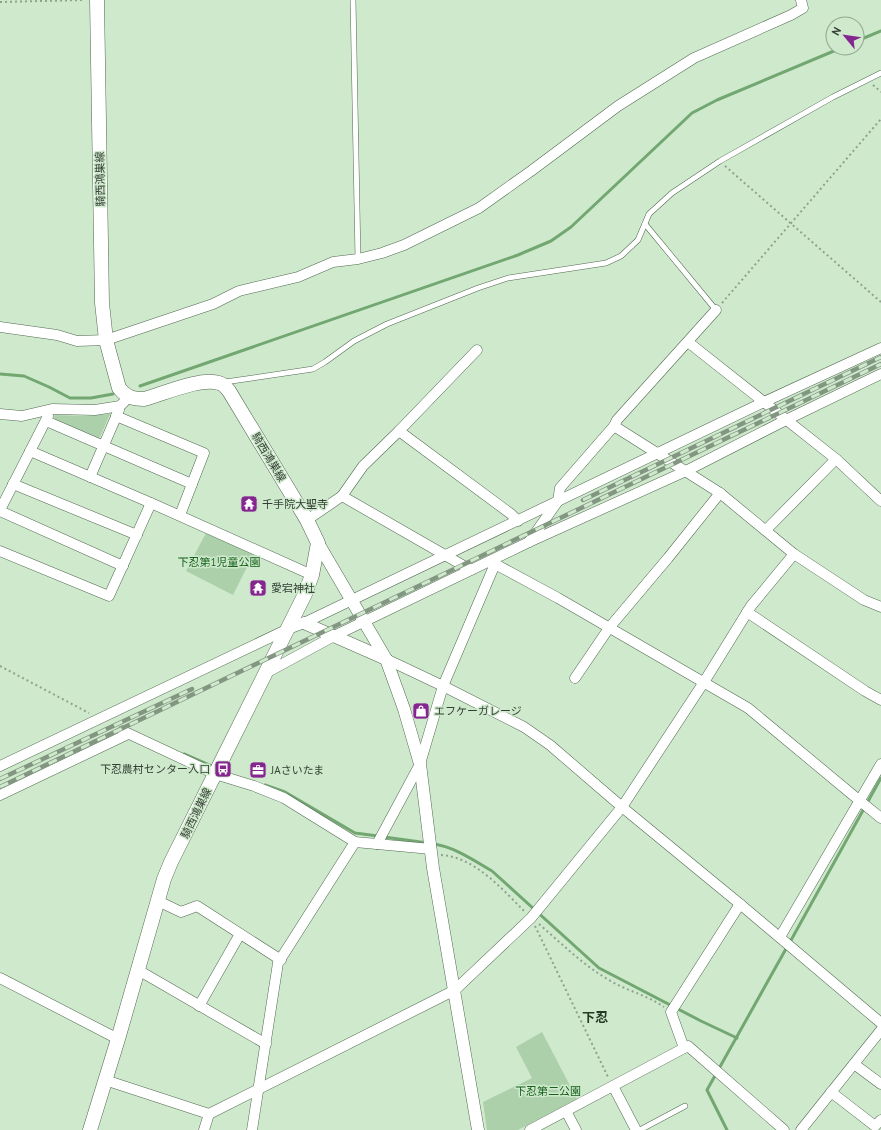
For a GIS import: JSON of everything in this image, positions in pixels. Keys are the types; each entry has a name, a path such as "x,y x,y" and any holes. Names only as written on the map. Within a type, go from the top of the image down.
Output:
{"main road":[{"name":"騎西鴻巣線","path":"96,0 102,303 106,340 119,388 124,394 122,406"},
{"path":"122,406 136,399 144,399 203,381 220,383"},
{"name":"騎西鴻巣線","path":"90,1130 171,862 305,594 312,575 318,543 307,520 229,391 220,383"}],"street":[{"path":"0,327 57,336 77,341 106,340 213,304 239,291 298,277 333,262 358,259 382,253 404,245 479,208 618,106 656,81 694,58 791,15 803,8 801,0"},
{"path":"529,542 558,501 560,488 614,426 617,420 716,310"},
{"path":"688,342 836,459 881,501"},
{"path":"0,766 288,629 304,623 764,402 881,348"},
{"path":"307,520 342,496 363,466 477,350"},
{"path":"264,674 334,636 471,570 494,562 529,542 686,470 881,374"},
{"path":"90,477 122,406"},
{"path":"0,414 22,416 52,409 95,410 122,406 204,453 180,515"},
{"path":"52,409 0,510 123,566"},
{"path":"46,421 192,484"},
{"path":"614,426 720,492 794,554 864,600 881,608"},
{"path":"399,431 511,514 518,521"},
{"path":"30,451 180,515 312,575"},
{"path":"766,530 836,459"},
{"path":"14,484 137,535"},
{"path":"575,678 610,628 720,492"},
{"path":"342,496 471,570"},
{"path":"0,551 109,596 151,503"},
{"path":"318,543 386,659 404,709 420,764 432,852 478,1130"},
{"path":"105,1080 209,1114 454,990 531,918 622,807 704,682 747,612 794,554"},
{"path":"494,562 748,708 881,818"},
{"path":"377,844 420,764 443,686 494,562"},
{"path":"747,612 865,691 881,700"},
{"path":"304,623 443,686 524,727 550,745 881,1023"},
{"path":"0,795 125,732 284,798 356,842 432,852"},
{"path":"780,937 881,764"},
{"path":"252,1130 260,1088 278,963 356,842"},
{"path":"158,901 181,912 197,906 281,960"},
{"path":"684,1048 671,1012 740,904"},
{"path":"199,1006 240,934"},
{"path":"138,970 266,1044"},
{"path":"0,978 118,1039"},
{"path":"801,1130 881,1030"},
{"path":"530,1130 688,1046 784,1130"},
{"path":"854,1064 881,1084"},
{"path":"613,1086 636,1130"},
{"path":"831,1092 875,1126 881,1120"},
{"path":"566,1111 576,1130"},
{"path":"204,1130 209,1114"}],"lane":[{"path":"353,0 358,259"},
{"path":"220,383 313,369 354,341 387,324 486,285 508,278 606,263 621,256 638,240 649,214 672,193 720,161 833,97 881,73"},
{"path":"645,224 716,310"},
{"path":"640,1130 685,1106"}],"path":[{"path":"0,2 84,0"},
{"path":"867,80 881,92"},
{"path":"716,310 881,119"},
{"path":"720,161 881,302"},
{"path":"0,666 100,719"},
{"path":"432,852 459,859 484,874 531,918 594,971 624,989 664,1006 671,1012"},
{"path":"531,918 613,1086"}],"green space":[{"path":"110,414 100,437 97,439 56,421 54,417 55,415 85,416"},
{"name":"下忍第1児童公園","path":"206,533 254,553 233,595 186,571"},
{"name":"下忍第二公園","path":"542,1032 577,1099 518,1130 487,1130 483,1102 532,1078 516,1047"}],"waterway":[{"path":"865,38 881,31"},
{"path":"140,386 518,255 551,241 571,227 692,113 717,100 825,55"},
{"path":"0,374 24,376 70,398 91,398 113,394"},
{"path":"184,754 214,767"},
{"path":"790,942 881,778"},
{"path":"265,785 285,792 355,833 378,836"},
{"path":"384,837 428,843"},
{"path":"433,844 441,845 456,851 492,871 599,968 737,1038"},
{"path":"727,1130 707,1090 787,947"}],"railway":[{"path":"583,500 881,357"},
{"path":"0,787 881,364"},
{"path":"0,779 192,689"}],"place":[{"name":"千手院大聖寺","path":"249,504"},
{"name":"愛宕神社","path":"258,588"},
{"name":"エフケーガレージ","path":"421,711"},
{"name":"下忍農村センター入口","path":"223,769"},
{"name":"JAさいたま","path":"258,770"}],"district":[{"name":"下忍","path":"595,1017"}]}
